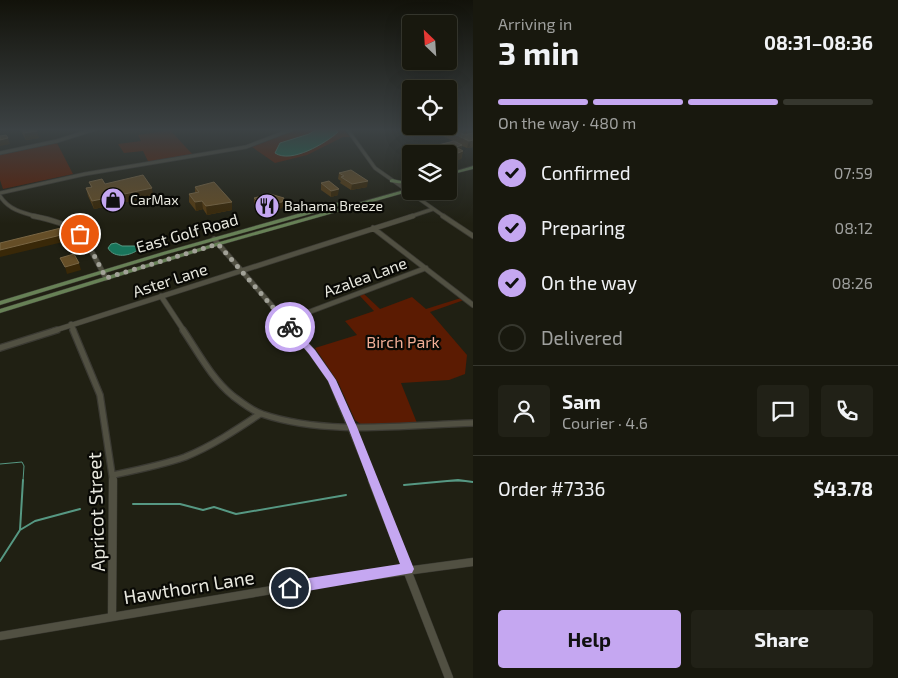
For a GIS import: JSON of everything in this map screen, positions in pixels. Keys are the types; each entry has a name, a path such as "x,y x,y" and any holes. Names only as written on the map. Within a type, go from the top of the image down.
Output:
{"main road":[{"path":"457,172 473,167"},
{"path":"457,176 473,172"},
{"path":"392,181 402,183"},
{"name":"East Golf Road","path":"0,303 402,190"},
{"name":"East Golf Road","path":"0,311 105,275"}],"street":[{"path":"105,275 88,244 71,227 61,222 11,209 2,201 0,195 85,174 169,161"},
{"path":"367,161 402,187"},
{"path":"421,200 473,236"},
{"name":"Aster Lane","path":"0,348 433,209"},
{"path":"373,228 473,305"},
{"path":"216,242 312,352 332,380 408,569 448,678"},
{"name":"Azalea Lane","path":"285,321 426,268"},
{"path":"161,296 212,374 232,395 260,414 306,425 352,427 473,423"},
{"name":"Apricot Street","path":"71,324 100,395 113,475 112,616"},
{"path":"113,475 156,466 195,452 230,434 260,414"},
{"name":"Hawthorn Lane","path":"0,636 112,616 408,569 473,562"}],"green space":[{"path":"0,161 66,161 73,174 3,189 0,180"},
{"path":"148,161 162,161 149,163"},
{"name":"Birch Park","path":"363,293 380,309 412,297 426,309 461,298 464,300 430,312 467,355 465,374 449,380 401,383 417,423 362,425 355,420 338,382 315,348 357,335 345,321 374,311 359,295"}],"shaded area":[{"path":"116,243 122,246 137,246 139,249 127,255 114,254 108,248 111,244"}],"building":[{"path":"351,170 368,181 352,184 341,177 344,176 339,173"},
{"path":"143,175 152,188 106,198 107,201 103,202 102,199 92,201 86,188 92,187 89,182 102,179 105,184"},
{"path":"329,181 339,189 331,191 321,183"},
{"path":"214,182 232,202 206,206 202,201 195,202 189,194 199,192 195,187"},
{"path":"270,194 284,198 282,202 262,205 254,198"},
{"path":"61,228 63,233 61,235 0,250 0,243"},
{"path":"74,254 79,263 65,267 60,258"}],"waterway":[{"path":"0,464 22,462 24,466 23,481"},
{"path":"20,530 23,480"},
{"path":"404,485 447,481"},
{"path":"447,481 465,481"},
{"path":"447,481 473,482"},
{"path":"133,504 180,504 203,510 214,507 236,514 346,495"},
{"path":"20,530 35,521 80,509"},
{"path":"0,561 20,530"}],"way so far":[{"path":"80,234 88,244 106,278 218,244 290,327"}],"place":[{"name":"CarMax","path":"113,200"},
{"name":"Bahama Breeze","path":"267,206"}],"route":[{"path":"290,327 312,352 332,380 408,569 290,588"}]}
